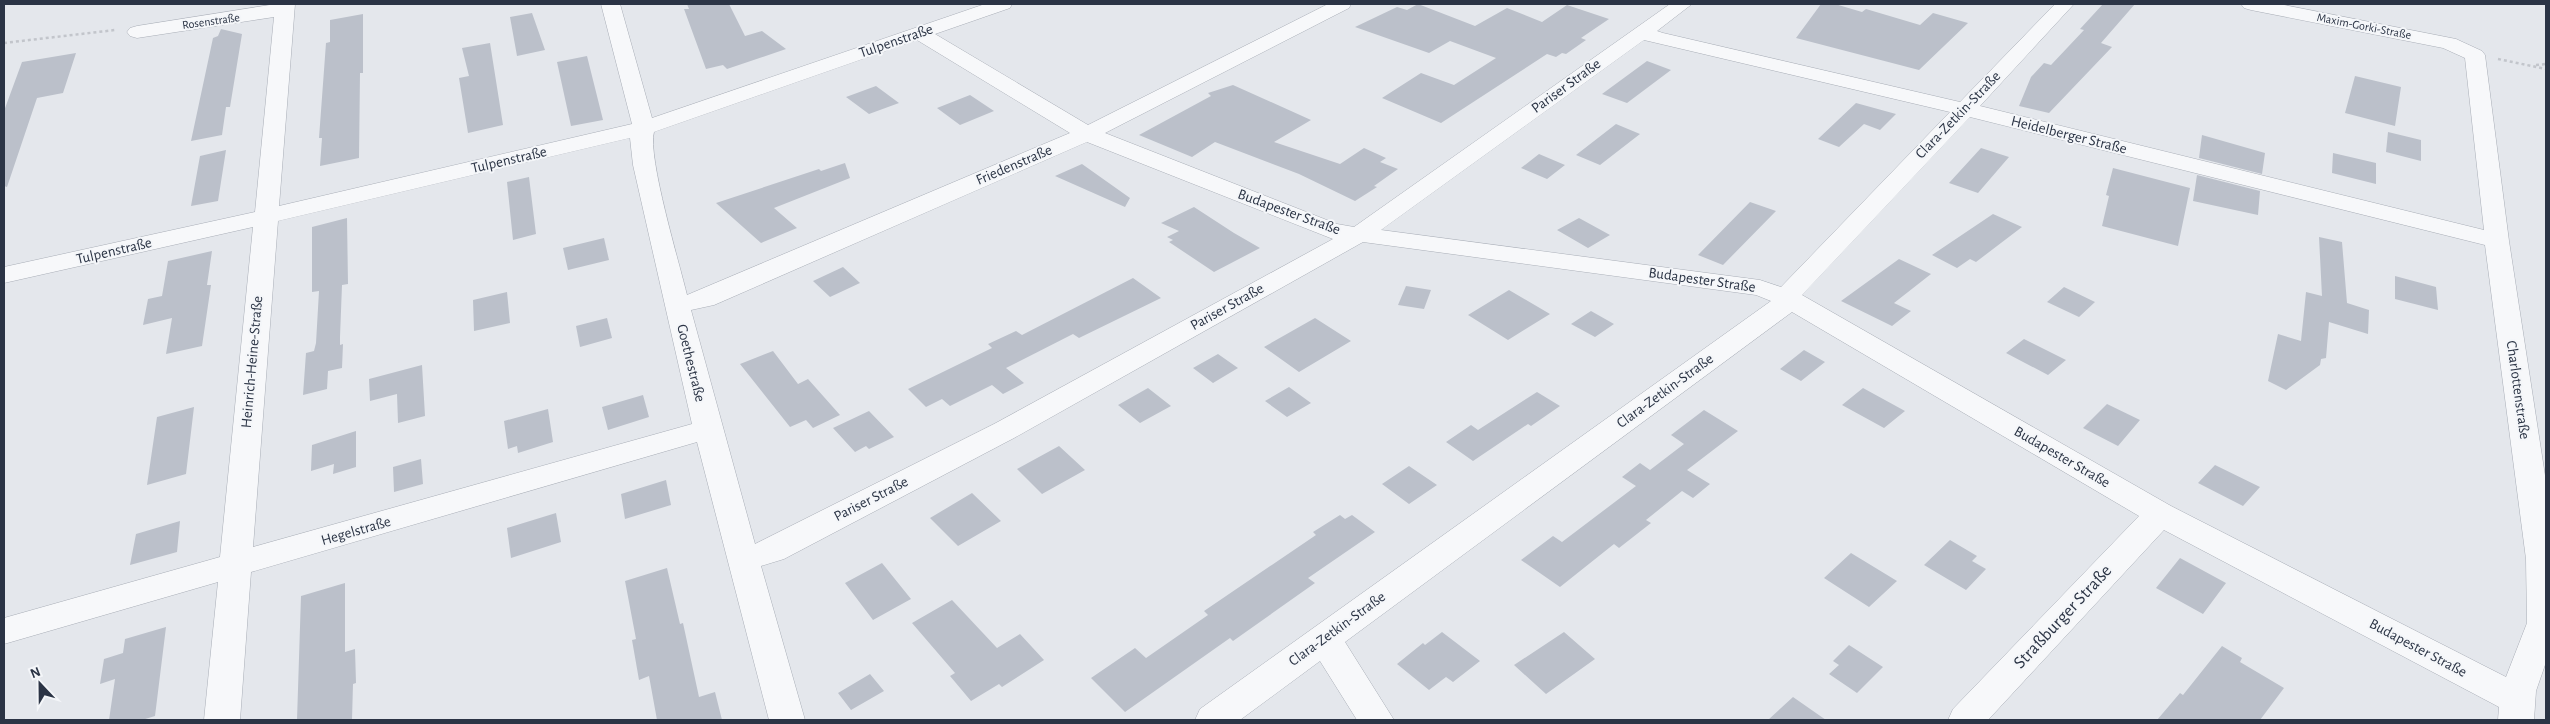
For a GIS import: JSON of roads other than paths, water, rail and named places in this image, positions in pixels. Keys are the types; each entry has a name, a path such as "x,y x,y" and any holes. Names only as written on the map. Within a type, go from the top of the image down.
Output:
{"street":[{"name":"Goethestraße","path":"610,4 644,128 640,141 644,165 677,306 708,429 787,720"},
{"name":"Tulpenstraße","path":"4,275 265,217 644,128 1003,4"},
{"name":"Friedenstraße","path":"677,306 706,299 1087,134 1342,4"},
{"name":"Pariser Straße","path":"743,560 772,551 995,435 1358,235 1682,4"},
{"name":"Clara-Zetkin-Straße","path":"1212,720 1782,307 1786,297 2065,4"},
{"name":"Maxim-Gorki-Straße","path":"2251,4 2449,43 2475,55"},
{"name":"Rosenstraße","path":"137,32 285,7"},
{"name":"Heinrich-Heine-Straße","path":"222,720 285,7"},
{"name":"Heidelberger Straße","path":"1642,32 1658,38 1964,109 2497,241"},
{"name":"Budapester Straße","path":"919,33 1087,134 1332,231 1760,288 1786,297 2160,514 2517,710"},
{"name":"Charlottenstraße","path":"2475,55 2497,241 2542,558 2544,623 2518,690 2517,710"},
{"name":"Hegelstraße","path":"4,631 708,429"},
{"name":"Straßburger Straße","path":"1966,720 2160,514"},
{"path":"1324,638 1376,720"}]}
